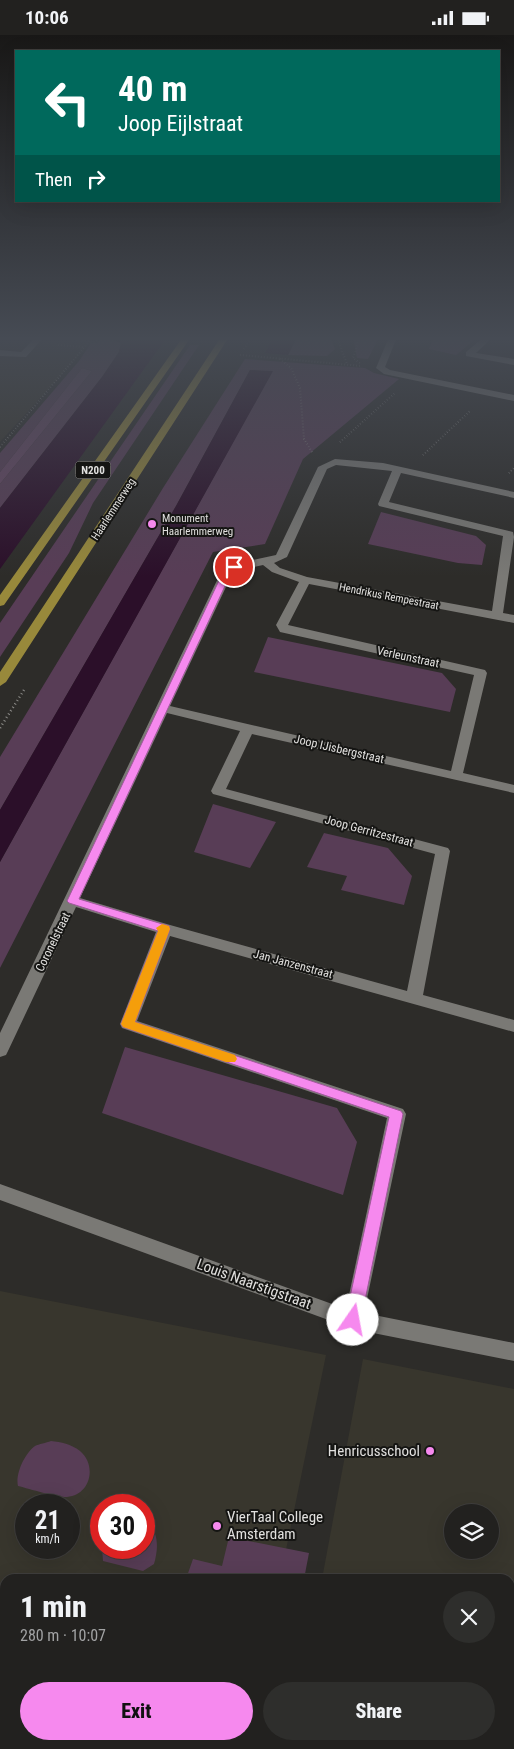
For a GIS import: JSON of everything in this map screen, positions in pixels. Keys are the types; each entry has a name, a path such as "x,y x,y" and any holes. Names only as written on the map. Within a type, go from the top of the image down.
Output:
{"main road":[{"name":"N200","path":"0,603 131,417"},
{"name":"Haarlemmerweg","path":"0,682 173,417"}],"street":[{"path":"267,563 281,557 323,467 335,462 383,466 514,495"},
{"path":"402,470 383,504 509,534 497,616"},
{"name":"Hendrikus Rempestraat","path":"267,563 276,570 305,580 514,619"},
{"name":"Coronelstraat","path":"0,1051 73,901 228,570 234,567 267,563"},
{"name":"Verleunstraat","path":"305,580 282,625 284,629 481,673 456,776"},
{"name":"Joop IJisbergstraat","path":"164,708 248,729 514,789"},
{"name":"Joop Gerritzestraat","path":"248,729 218,791 444,851 414,997"},
{"name":"Jan Janzenstraat","path":"73,901 165,929 514,1026"},
{"path":"165,929 128,1024 397,1114 353,1320"},
{"name":"Louis Naarstigstraat","path":"0,1192 353,1320 514,1352"}],"path":[{"path":"0,447 25,417"},
{"path":"302,417 304,439 323,467"},
{"path":"335,462 333,448 369,417"},
{"path":"402,470 462,417"}],"shaded area":[{"path":"0,417 23,417 0,442"},
{"path":"31,417 43,417 0,472 0,453"},
{"path":"43,417 55,417 0,484 0,472"},
{"path":"55,417 71,417 0,508 0,484"},
{"path":"71,417 109,417 0,569 0,508"},
{"path":"141,417 151,417 93,503 69,553 0,657 0,623"},
{"path":"208,417 224,417 176,506 0,810 0,757"},
{"path":"224,417 247,417 0,862 0,810 176,506"},
{"path":"247,417 353,417 303,459 265,544 213,552 0,968 0,862"},
{"path":"381,512 476,536 486,545 482,565 458,563 368,544"},
{"path":"268,637 442,673 456,689 450,712 254,672"},
{"path":"213,804 276,822 250,868 194,852"},
{"path":"324,833 388,848 412,876 404,905 341,890 347,876 307,867"},
{"path":"125,1047 337,1108 357,1142 343,1195 102,1113"},
{"name":"VierTaal College Amsterdam","path":"0,1291 326,1355 281,1574 0,1574"},
{"name":"Henricusschool","path":"363,1359 514,1389 514,1574 323,1574"},
{"path":"51,1441 66,1444 80,1451 89,1464 90,1471 89,1479 82,1491 77,1494 50,1494 18,1486 19,1470 31,1449"},
{"path":"155,1533 157,1548 155,1559"},
{"path":"229,1537 309,1553 305,1574 188,1574 193,1559 222,1566"},
{"path":"103,1559 155,1559 154,1564 143,1571 103,1561"}],"slow traffic":[{"path":"162,928 165,929 128,1024 230,1059"}],"place":[{"name":"Monument Haarlemmerweg","path":"152,524"},
{"name":"Henricusschool","path":"430,1451"},
{"name":"VierTaal College Amsterdam","path":"217,1526"}],"route":[{"path":"234,567 228,570 73,901 165,929 128,1024 397,1114 353,1320"}]}
